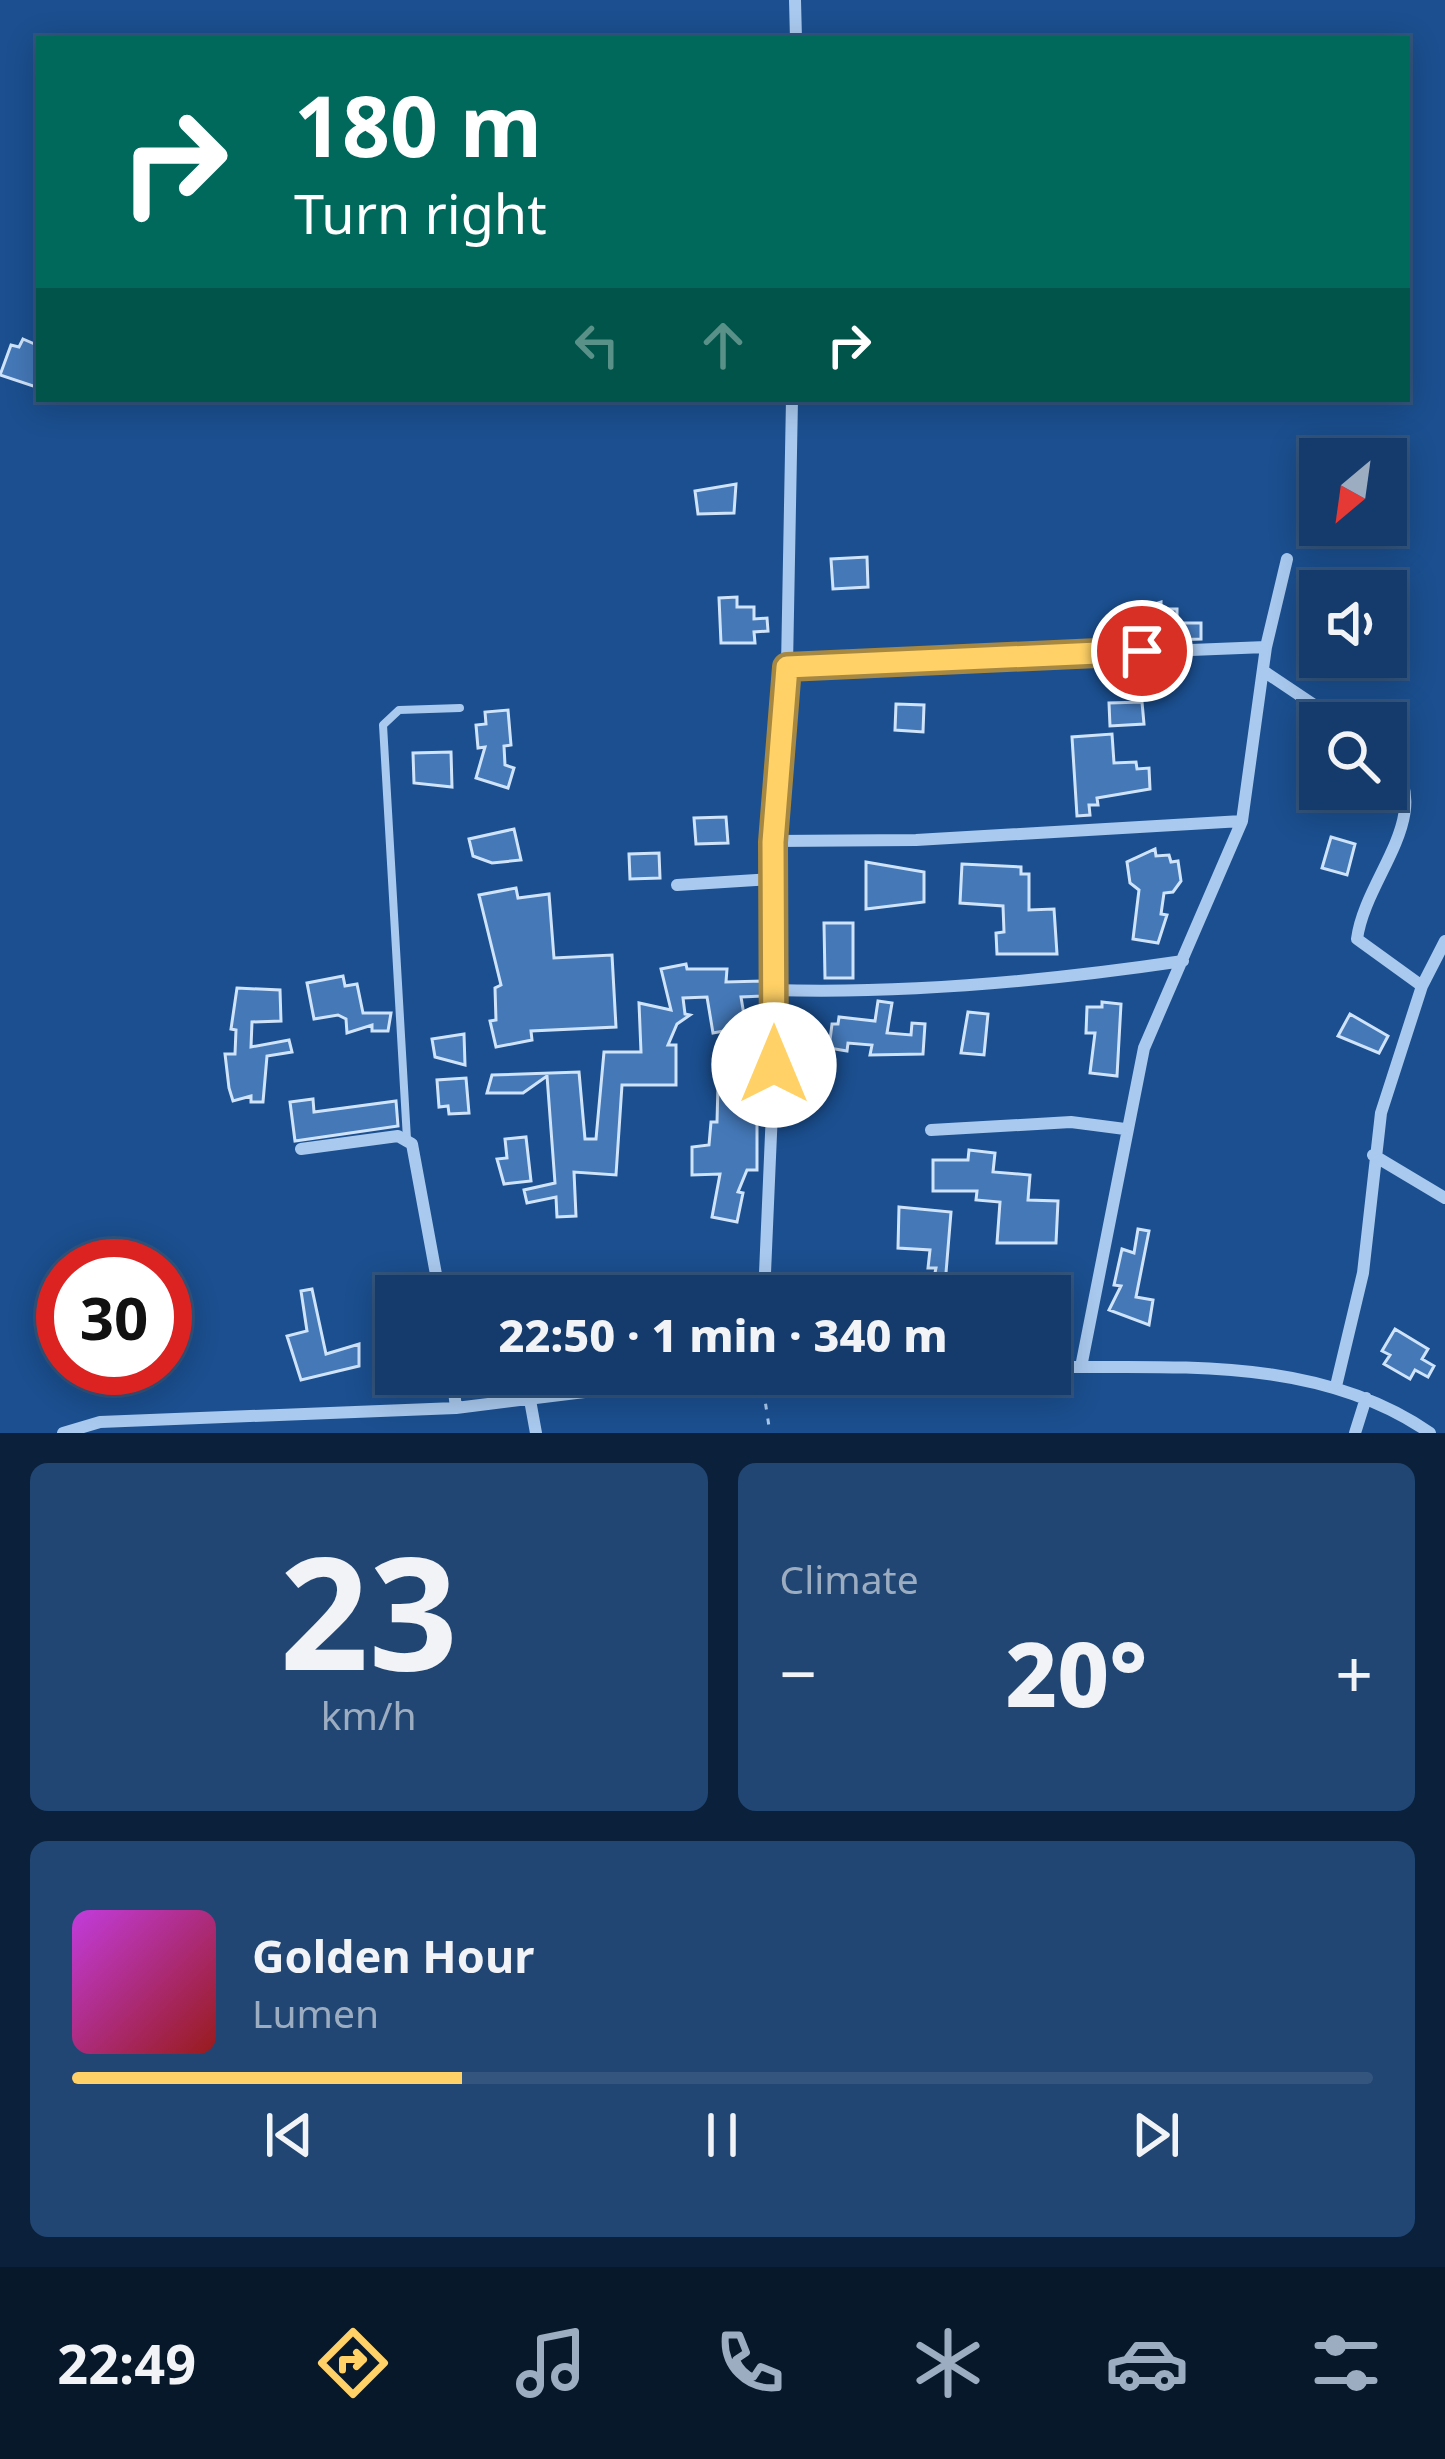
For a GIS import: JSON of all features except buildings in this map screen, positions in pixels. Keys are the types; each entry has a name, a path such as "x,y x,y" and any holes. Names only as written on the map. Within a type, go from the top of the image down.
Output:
{"street":[{"path":"795,0 796,36"},
{"path":"765,1275 773,842 787,667 792,402"},
{"path":"1082,1367 1144,1048 1242,821 1266,647 1287,559"},
{"path":"787,667 1266,647"},
{"path":"1265,672 1310,702"},
{"path":"1407,802 1409,812 1366,907 1358,939 1422,986"},
{"path":"773,842 916,840 1242,821"},
{"path":"677,885 773,879"},
{"path":"1336,1386 1363,1273 1373,1154 1393,1068 1422,986 1445,941"},
{"path":"773,990 850,992 1004,982 1183,961"},
{"path":"931,1130 1071,1122 1125,1129"},
{"path":"301,1148 407,1139 415,1151 436,1275"},
{"path":"1373,1154 1445,1198"},
{"path":"1071,1367 1261,1372 1336,1386 1430,1433"},
{"path":"454,1395 456,1408"},
{"path":"63,1433 100,1422 456,1408 569,1395"},
{"path":"1354,1433 1366,1398"},
{"path":"530,1400 536,1433"}],"lane":[{"path":"407,1139 383,725 399,710 460,708"}],"path":[{"path":"764,1395 770,1433"}],"route":[{"path":"774,1065 773,842 787,667 1142,651"}]}
